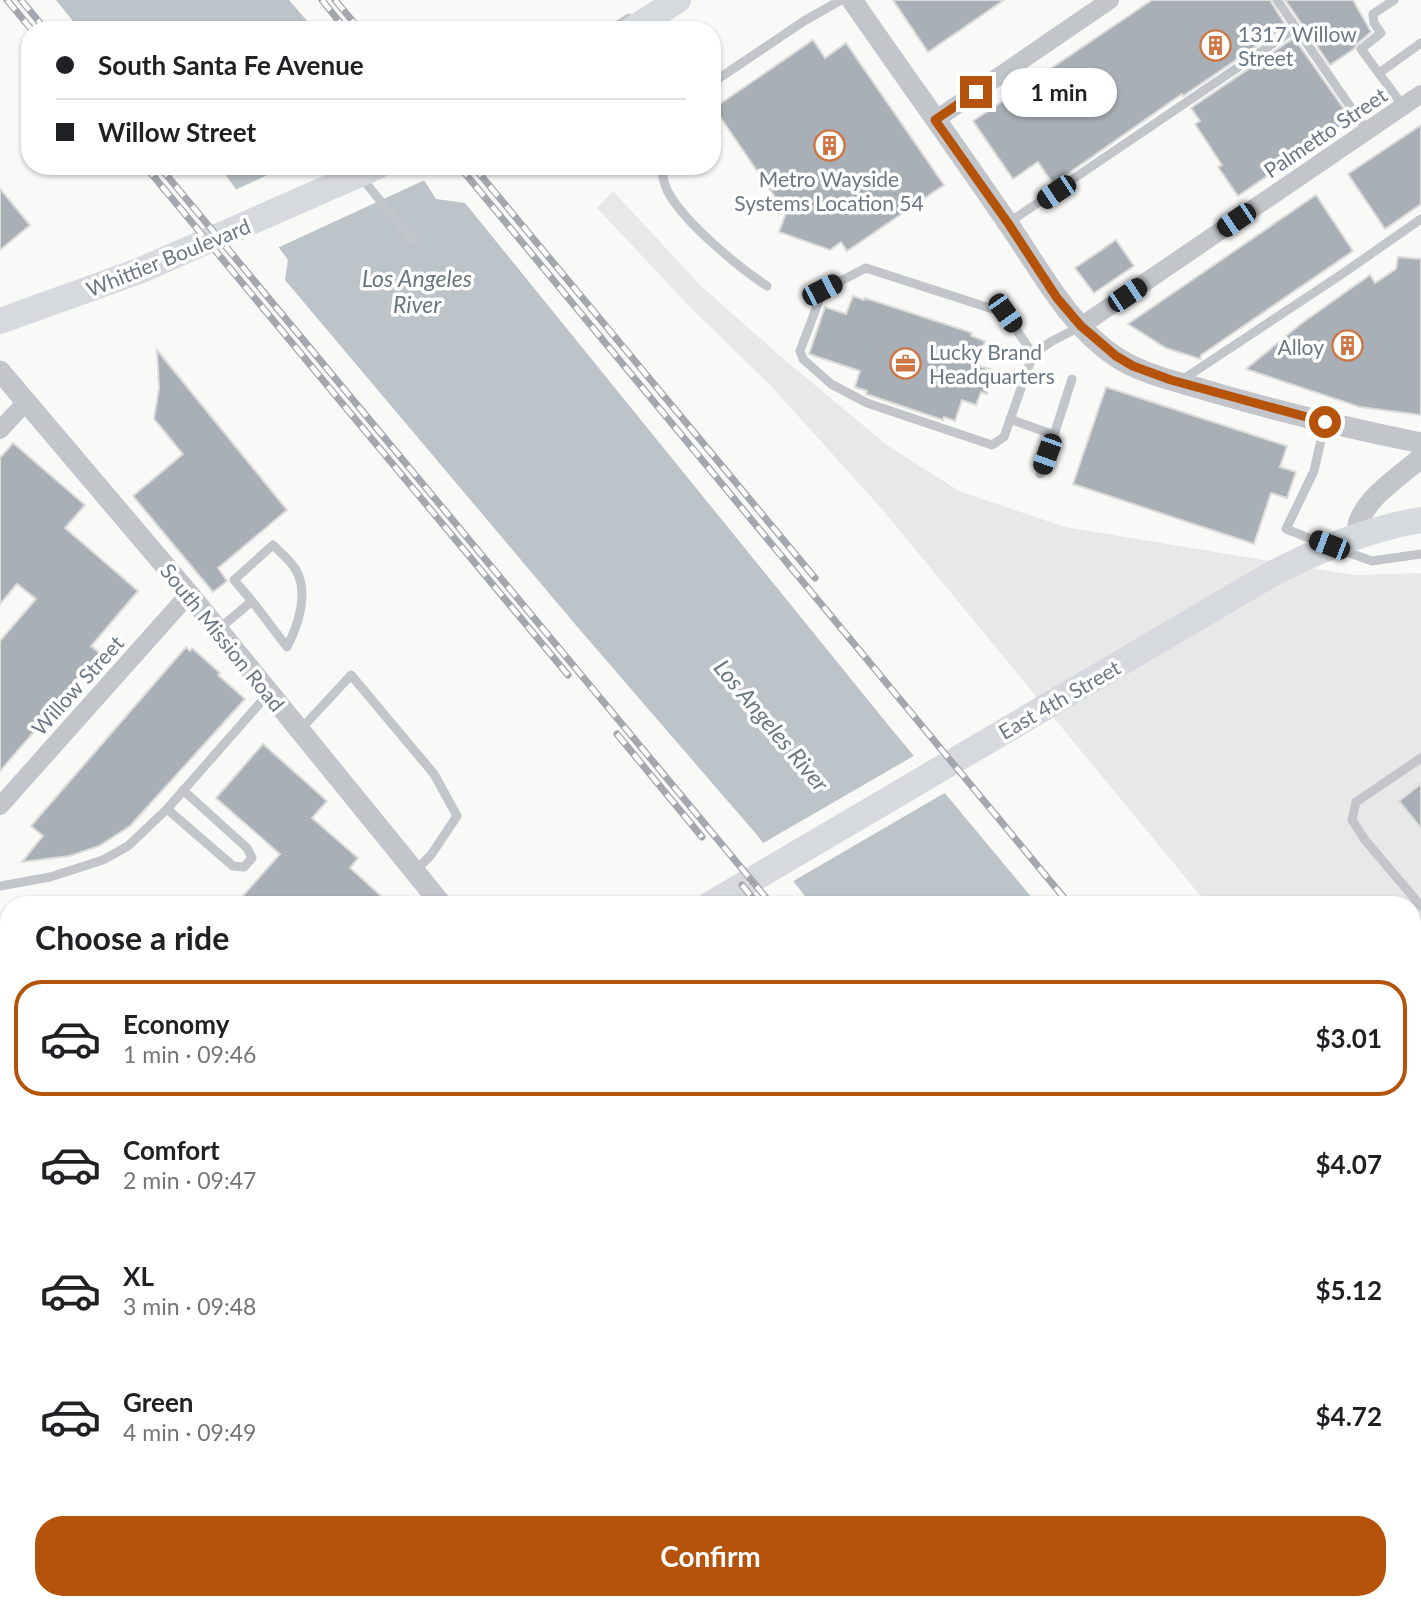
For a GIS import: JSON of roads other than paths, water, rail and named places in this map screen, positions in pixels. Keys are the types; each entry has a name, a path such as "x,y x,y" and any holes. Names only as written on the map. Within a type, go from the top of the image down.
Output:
{"main road":[{"path":"634,21 678,0"},
{"name":"Whittier Boulevard","path":"0,321 139,271 358,175"},
{"name":"East 4th Street","path":"724,896 1270,575 1321,549 1357,535 1421,520"}],"street":[{"path":"852,0 1008,223 1057,298 1081,326 1116,356 1133,366 1179,382 1325,422 1421,443"},
{"path":"935,120 1110,0"},
{"name":"Palmetto Street","path":"1081,326 1421,94"},
{"name":"South Mission Road","path":"0,371 189,594 435,896"},
{"path":"0,430 26,402"},
{"path":"1357,535 1356,526 1370,502 1421,458"},
{"name":"Willow Street","path":"0,806 189,594"}],"lane":[{"path":"721,77 804,21 841,0"},
{"path":"1277,0 1367,131"},
{"path":"1394,0 1373,13 1374,23 1381,33 1361,49 1403,106"},
{"path":"1008,223 1296,28"},
{"path":"1379,73 1421,43"},
{"path":"359,175 413,241"},
{"path":"663,175 667,191 684,214 741,269 767,286"},
{"path":"1179,382 1421,219"},
{"path":"1033,354 1005,313 866,268 822,290 800,351 803,359 831,384 867,403 987,444 1000,441 1033,354 1081,326"},
{"path":"1040,474 1072,379"},
{"path":"1010,419 1054,435"},
{"path":"1325,422 1314,471 1286,530 1372,561 1421,554"},
{"path":"274,545 297,572 302,598 298,626 287,647 252,601 234,580 274,545"},
{"path":"218,630 252,601"},
{"path":"299,731 351,676 434,774 457,816 431,855 415,871"},
{"path":"0,886 50,877 103,860 128,846 167,809 269,692"},
{"path":"1413,896 1365,840 1352,820 1356,802 1421,758"},
{"path":"167,809 233,866 244,867 252,858 247,848 183,790"}],"water":[{"path":"56,0 289,0 307,21 73,21"},
{"name":"Los Angeles River","path":"226,175 421,175 436,199 465,203 889,726 1031,896 805,896 757,835 285,280 288,260"}],"railway":[{"path":"7,0 24,21"},
{"path":"21,0 38,21"},
{"path":"322,0 339,21"},
{"path":"335,0 352,21"},
{"path":"152,175 568,675"},
{"path":"166,175 765,896"},
{"path":"466,175 1063,896"},
{"path":"480,175 815,578"},
{"path":"617,734 702,837"},
{"path":"742,885 751,896"}],"place":[{"name":"1317 Willow Street","path":"1215,45"},
{"name":"Metro Wayside Systems Location 54","path":"829,146"},
{"name":"Alloy","path":"1347,346"},
{"name":"Lucky Brand Headquarters","path":"906,363"}]}
